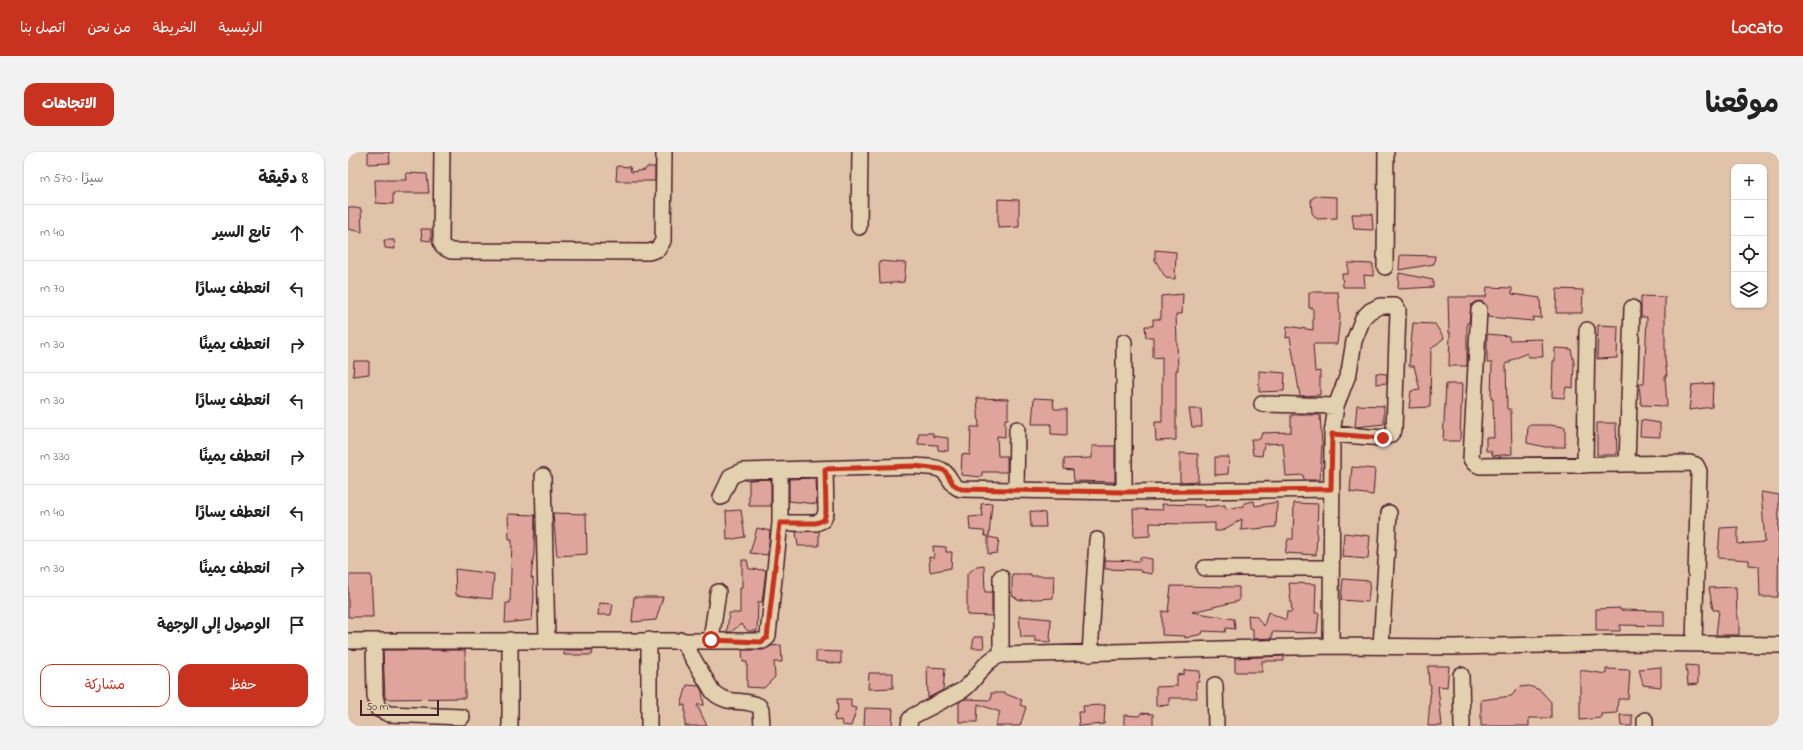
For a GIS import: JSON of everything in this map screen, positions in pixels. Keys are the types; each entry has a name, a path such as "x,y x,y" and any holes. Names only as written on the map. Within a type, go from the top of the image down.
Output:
{"street":[{"path":"442,152 441,242 446,249 451,251 641,252 655,251 661,246 663,241 664,152"},
{"path":"859,227 860,152"},
{"path":"1385,267 1386,152"},
{"path":"1331,646 1332,434 1336,406 1349,372 1354,341 1363,318 1370,310 1380,306 1397,307 1394,430 1390,436 1383,438 1332,434"},
{"path":"1627,464 1632,308"},
{"path":"1479,310 1471,459 1474,463 1480,466 1690,463 1696,465 1699,471 1694,644"},
{"path":"1585,465 1587,330"},
{"path":"1124,342 1124,492"},
{"path":"1262,404 1336,406"},
{"path":"1016,490 1017,429"},
{"path":"721,497 731,476 737,472 914,466 945,471 953,484 961,489 1124,492 1331,489"},
{"path":"780,523 816,523 824,520 826,512 825,469"},
{"path":"348,641 711,640 761,642 767,638 780,523 780,470"},
{"path":"543,476 547,640"},
{"path":"1381,646 1389,513"},
{"path":"1090,654 1097,540"},
{"path":"1205,568 1331,568"},
{"path":"1001,577 1001,655"},
{"path":"711,640 718,592"},
{"path":"510,640 510,726"},
{"path":"649,640 649,726"},
{"path":"682,640 713,692 719,698 725,700 759,706 761,710 762,726"},
{"path":"374,641 375,696 378,709 389,714 462,717"},
{"path":"909,726 910,719 913,716 963,690 992,658 1001,655 1090,654 1331,646 1454,647 1631,643 1779,645"},
{"path":"1460,675 1462,726"},
{"path":"1215,685 1216,726"}],"building":[{"path":"368,152 389,152 390,163 368,164"},
{"path":"617,166 630,167 631,172 645,170 647,167 655,167 655,181 616,181"},
{"path":"406,173 427,174 429,193 393,193 393,204 376,203 375,180 407,180"},
{"path":"1316,196 1337,197 1337,218 1317,219 1312,213 1311,199"},
{"path":"998,199 1019,200 1019,227 998,228"},
{"path":"348,207 361,209 362,232 348,229"},
{"path":"1352,214 1372,214 1373,230 1354,229"},
{"path":"421,229 431,229 431,241 422,240"},
{"path":"384,240 394,240 395,249 385,248"},
{"path":"1155,250 1176,252 1175,279 1166,278 1155,260"},
{"path":"1400,255 1435,256 1434,264 1399,270"},
{"path":"879,261 906,263 904,282 880,284"},
{"path":"1348,263 1373,264 1373,276 1364,275 1365,287 1343,287 1342,274 1348,274"},
{"path":"1399,273 1433,280 1433,287 1398,289"},
{"path":"1487,287 1512,288 1512,294 1540,298 1541,318 1533,317 1533,321 1488,317 1487,306 1480,301 1475,302 1471,305 1469,323 1467,323 1467,366 1449,366 1450,332 1449,333 1448,297 1486,297"},
{"path":"1557,289 1583,290 1582,313 1556,313"},
{"path":"1309,292 1338,292 1340,317 1337,344 1313,344 1315,372 1320,371 1320,395 1300,396 1290,337 1286,338 1287,326 1313,330 1313,308 1309,308"},
{"path":"1183,294 1182,314 1176,314 1178,370 1176,370 1176,440 1156,441 1155,422 1162,422 1162,357 1153,358 1153,337 1146,337 1145,326 1153,326 1153,319 1161,319 1161,296"},
{"path":"1641,296 1665,297 1665,358 1667,376 1665,376 1667,406 1641,405 1639,384 1644,384 1647,317 1641,317"},
{"path":"1413,323 1435,324 1444,338 1431,349 1430,407 1409,408 1411,391 1420,390 1414,366 1409,366"},
{"path":"1598,325 1618,326 1617,358 1597,359"},
{"path":"1487,334 1509,336 1509,340 1542,339 1543,357 1529,357 1527,353 1510,361 1510,363 1506,363 1507,409 1511,409 1512,454 1493,456 1491,451 1486,451 1486,437 1494,438 1493,399 1491,399 1492,363 1487,363"},
{"path":"1555,348 1571,349 1574,363 1573,388 1566,387 1564,398 1552,397 1553,361 1555,361"},
{"path":"354,361 369,361 369,374 353,376"},
{"path":"1259,371 1285,373 1284,391 1259,392"},
{"path":"1376,373 1387,374 1387,383 1376,384"},
{"path":"1713,383 1712,407 1689,410 1692,385"},
{"path":"1446,384 1462,384 1460,441 1443,441"},
{"path":"977,398 1008,399 1008,419 1005,419 1005,437 997,436 998,456 1007,456 1007,472 982,472 982,477 961,475 962,454 970,455 971,427 979,427"},
{"path":"1034,398 1053,399 1054,409 1067,409 1067,435 1051,434 1051,424 1032,424"},
{"path":"1357,405 1384,406 1384,424 1355,427"},
{"path":"1189,409 1201,409 1202,427 1192,427"},
{"path":"1291,415 1320,415 1322,445 1320,480 1304,480 1303,475 1286,476 1283,443 1264,444 1262,456 1253,455 1251,439 1260,439 1262,433 1291,432"},
{"path":"1641,420 1660,423 1660,437 1640,436"},
{"path":"1597,423 1616,423 1617,455 1597,455"},
{"path":"1528,425 1565,427 1565,447 1545,447 1527,443"},
{"path":"919,433 933,433 933,436 948,438 948,451 938,450 938,445 918,444"},
{"path":"1092,446 1115,446 1115,482 1074,481 1073,470 1064,469 1064,459 1092,458"},
{"path":"1180,453 1198,454 1198,481 1180,482"},
{"path":"1215,457 1229,457 1228,474 1215,475"},
{"path":"1352,467 1375,469 1373,495 1350,492"},
{"path":"816,478 817,504 789,501 789,479"},
{"path":"771,479 771,506 749,506 749,480"},
{"path":"1761,492 1779,495 1778,597 1760,597 1759,566 1749,565 1749,560 1718,558 1720,528 1738,527 1738,544 1765,542"},
{"path":"1254,501 1255,506 1277,502 1276,527 1241,530 1242,519 1221,531 1215,531 1215,523 1150,523 1150,536 1134,537 1133,509 1163,510 1162,504 1205,505 1205,507 1225,505 1226,509 1244,506 1244,503"},
{"path":"992,503 989,536 985,536 984,531 970,530 969,517 983,516 981,504"},
{"path":"1294,503 1318,504 1316,555 1285,553 1288,539 1293,539"},
{"path":"741,510 745,537 727,540 726,511"},
{"path":"1030,511 1045,513 1046,527 1031,527"},
{"path":"553,513 586,514 587,554 557,556"},
{"path":"508,514 535,515 534,553 531,578 533,578 534,596 532,620 505,623 506,603 510,603 512,539 509,539"},
{"path":"757,528 770,531 768,555 750,553"},
{"path":"819,531 819,546 798,546 796,532"},
{"path":"1344,533 1370,536 1368,559 1342,557"},
{"path":"988,537 999,539 997,553 988,554"},
{"path":"933,546 946,547 946,552 952,552 951,568 930,572 929,557 934,558"},
{"path":"1140,557 1152,559 1152,574 1141,572 1140,570 1105,569 1105,560 1140,561"},
{"path":"742,560 747,560 749,569 766,570 762,602 758,602 757,631 748,631 741,624 731,632 727,632 729,613 740,613"},
{"path":"984,565 985,592 992,592 992,616 967,615 967,574 977,566"},
{"path":"455,569 494,574 492,599 456,595"},
{"path":"1012,574 1054,576 1053,598 1019,600 1012,595"},
{"path":"348,575 371,575 373,617 348,617"},
{"path":"1343,579 1370,581 1368,602 1341,600"},
{"path":"1289,583 1316,584 1315,613 1319,613 1317,633 1272,632 1272,638 1253,639 1253,629 1249,628 1248,615 1256,616 1264,626 1268,612 1286,620 1287,612 1292,612"},
{"path":"1171,586 1239,587 1239,601 1192,612 1234,619 1235,629 1226,628 1225,632 1203,631 1202,634 1185,638 1185,636 1162,635 1162,611 1168,612"},
{"path":"1736,587 1739,635 1716,635 1719,610 1713,610 1709,588"},
{"path":"634,597 663,597 656,620 632,622"},
{"path":"599,603 613,604 611,615 598,615"},
{"path":"1620,608 1620,610 1664,611 1664,626 1620,625 1620,631 1596,631 1596,609"},
{"path":"1019,616 1051,619 1050,642 1035,641 1035,637 1021,637"},
{"path":"974,637 983,637 984,648 972,648"},
{"path":"781,645 782,662 774,662 775,677 764,688 747,687 747,662 743,662 742,650 763,650 771,646"},
{"path":"383,650 465,650 465,698 385,699"},
{"path":"564,650 593,650 592,655 564,655"},
{"path":"816,651 841,652 841,664 816,661"},
{"path":"1284,656 1284,661 1262,661 1262,672 1235,672 1235,658"},
{"path":"1686,665 1698,666 1698,684 1688,685"},
{"path":"1428,666 1449,666 1447,687 1438,686 1442,726 1428,726 1431,685 1429,684"},
{"path":"927,667 945,668 943,690 928,698"},
{"path":"1661,667 1661,687 1643,685 1639,669"},
{"path":"1606,669 1630,670 1628,699 1618,699 1617,713 1601,714 1601,718 1580,720 1580,670 1606,674"},
{"path":"1184,670 1200,671 1199,682 1196,682 1197,698 1169,698 1169,705 1156,706 1156,687 1177,686 1177,675 1184,674"},
{"path":"869,673 893,673 893,688 868,689"},
{"path":"687,685 699,686 702,691 704,705 697,705 707,726 685,726 685,705 681,706"},
{"path":"1529,686 1540,690 1551,702 1551,718 1529,718 1529,726 1481,726 1481,700 1511,696 1520,687"},
{"path":"991,693 1003,693 1022,700 1020,705 1026,707 1020,726 995,726 1000,712 978,704 977,722 959,722 959,702 964,699 991,700"},
{"path":"837,699 851,699 851,707 857,708 851,726 842,725 841,720 835,721 834,715 838,712"},
{"path":"1105,705 1104,724 1079,726 1078,712 1084,712 1083,706"},
{"path":"865,708 893,709 892,726 864,726"},
{"path":"1141,713 1153,714 1153,726 1124,726 1124,715 1139,716"},
{"path":"1620,715 1632,715 1632,726 1621,726"}],"route":[{"path":"711,640 761,642 767,638 780,523 816,523 824,520 826,512 825,469 914,466 940,469 945,471 956,488 961,489 1124,492 1331,489 1332,434 1383,438"}]}
